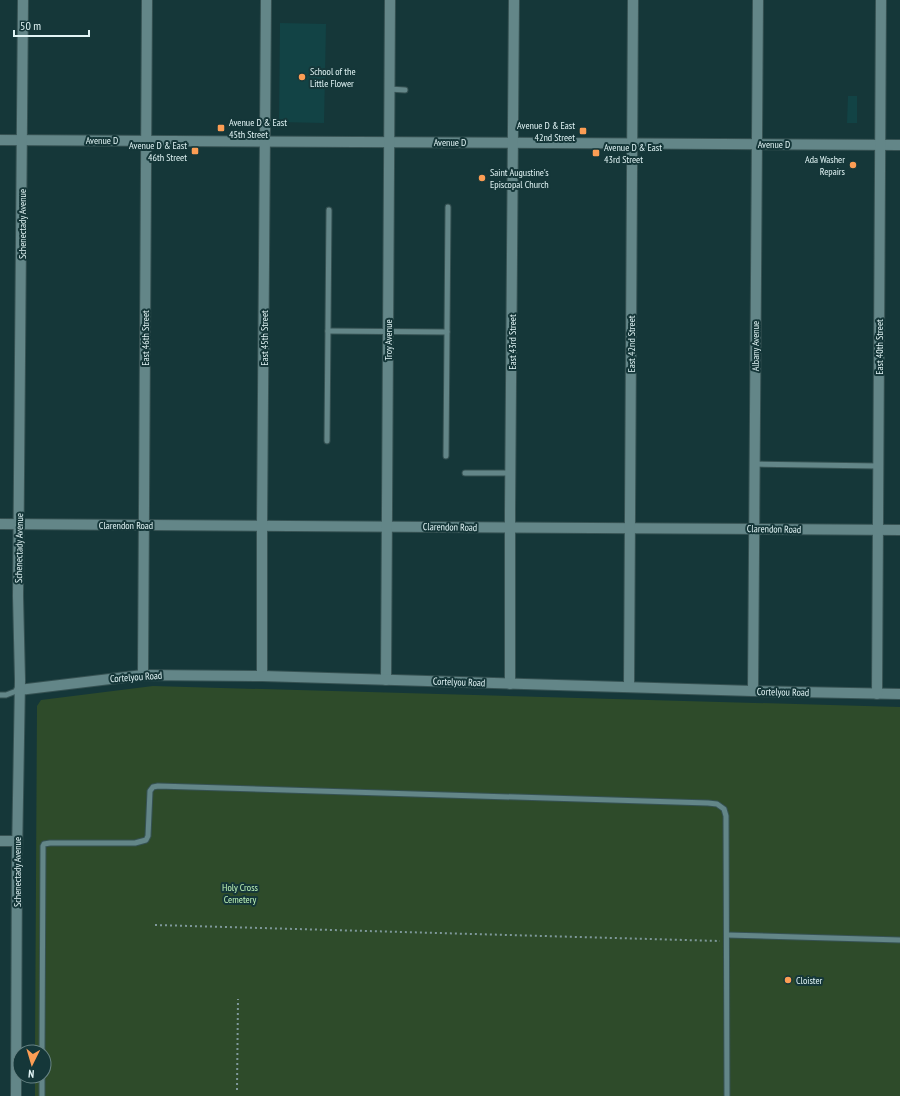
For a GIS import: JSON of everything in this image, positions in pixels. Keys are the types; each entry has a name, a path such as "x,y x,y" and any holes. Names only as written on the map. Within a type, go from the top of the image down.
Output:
{"street":[{"name":"Schenectady Avenue","path":"16,1096 23,0"},
{"name":"East 46th Street","path":"142,675 147,0"},
{"name":"East 45th Street","path":"262,676 266,0"},
{"name":"Troy Avenue","path":"386,680 390,0"},
{"name":"East 43rd Street","path":"510,684 514,0"},
{"name":"East 42nd Street","path":"628,687 633,0"},
{"name":"Albany Avenue","path":"753,691 758,0"},
{"name":"East 40th Street","path":"877,694 881,0"},
{"name":"Avenue D","path":"0,140 900,145"},
{"name":"Clarendon Road","path":"0,524 900,530"},
{"name":"Cortelyou Road","path":"19,690 142,675 262,676 900,694"},
{"path":"0,841 17,841"}],"lane":[{"path":"389,89 405,90"},
{"path":"446,456 448,206"},
{"path":"327,441 329,210"},
{"path":"328,331 447,332"},
{"path":"754,464 878,466"},
{"path":"465,473 511,473"},
{"path":"0,695 6,695 19,690"},
{"path":"42,1044 43,846 44,844 50,843 135,843 146,840 148,836 150,791 153,787 708,802 717,804 724,809 726,816 727,1096"},
{"path":"727,935 900,940"},
{"path":"42,1084 42,1096"}],"path":[{"path":"155,925 727,941"},
{"path":"237,1090 238,999"}],"shaded area":[{"name":"School of the Little Flower","path":"280,23 326,24 324,123 279,122"},
{"path":"848,96 857,96 857,123 847,123"}],"green space":[{"name":"Holy Cross Cemetery","path":"153,686 900,707 900,1096 35,1096 35,1084 52,1084 52,1044 35,1044 37,706 41,700"}],"place":[{"name":"School of the Little Flower","path":"302,77"},
{"name":"Avenue D & East 45th Street","path":"221,128"},
{"name":"Avenue D & East 42nd Street","path":"583,131"},
{"name":"Avenue D & East 46th Street","path":"195,151"},
{"name":"Avenue D & East 43rd Street","path":"596,153"},
{"name":"Ada Washer Repairs","path":"853,165"},
{"name":"Saint Augustine's Episcopal Church","path":"482,178"},
{"name":"Cloister","path":"788,980"}]}
